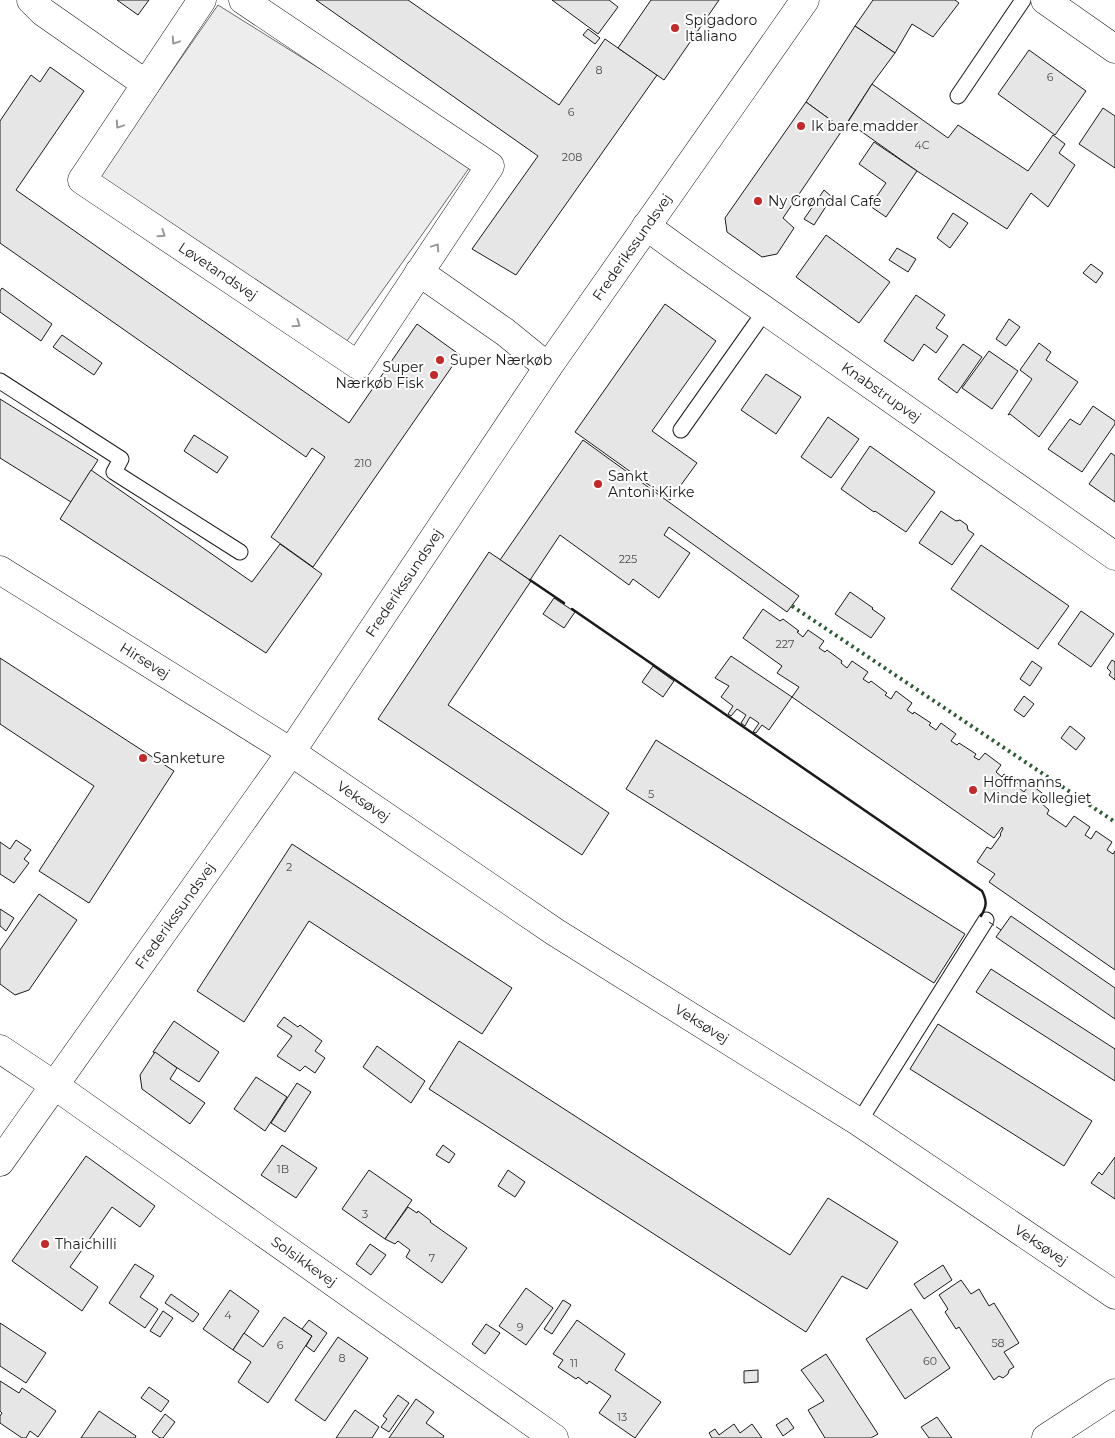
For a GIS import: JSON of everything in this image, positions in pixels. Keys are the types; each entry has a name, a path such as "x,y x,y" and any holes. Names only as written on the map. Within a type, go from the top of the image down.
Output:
{"street":[{"path":"31,0 43,12 146,84"},
{"name":"Løvetandsvej","path":"202,0 82,180 358,365 490,166 243,0"},
{"name":"Frederikssundsvej","path":"0,1162 291,752 548,367 805,0"},
{"path":"1046,0 1115,49"},
{"name":"Knabstrupvej","path":"646,226 1115,556"},
{"path":"420,272 506,332 548,367"},
{"name":"Hirsevej","path":"0,570 291,752"},
{"name":"Veksøvej","path":"291,752 555,932 859,1122 1115,1295"},
{"name":"Solsikkevej","path":"0,1049 54,1085 554,1438"},
{"path":"1046,1438 1115,1392"}],"lane":[{"path":"958,96 1023,0"},
{"path":"681,430 765,311"},
{"path":"0,381 121,459 114,472 240,552"},
{"path":"859,1122 986,920"}],"shaded area":[{"path":"218,5 472,164 344,345 99,176"}],"building":[{"path":"117,0 149,0 138,15"},
{"path":"316,0 408,0 559,105 605,39 657,75 516,275 472,249 538,156"},
{"path":"552,0 609,0 618,7 598,34"},
{"path":"651,0 719,0 664,80 618,48"},
{"path":"873,0 955,0 959,3 933,37 912,24 895,53 855,26"},
{"path":"855,26 895,53 843,129 806,102"},
{"path":"588,29 600,38 595,44 583,35"},
{"path":"1029,50 1086,91 1055,135 998,94"},
{"path":"50,67 84,91 16,190 349,423 417,324 460,355 313,567 271,537 325,457 312,448 306,457 0,243 0,121 31,75 40,82"},
{"path":"872,84 948,138 958,125 1028,171 1053,135 1065,144 1059,153 1075,165 1048,207 1031,193 1007,229 917,171 848,122"},
{"path":"806,102 843,129 783,218 794,228 777,254 762,257 727,232 725,218"},
{"path":"1103,108 1115,116 1115,168 1079,144"},
{"path":"874,142 917,171 886,217 870,206 886,183 859,164"},
{"path":"824,190 832,197 814,225 804,219"},
{"path":"953,213 968,223 950,248 937,238"},
{"path":"826,235 890,282 859,323 796,277"},
{"path":"897,248 916,259 908,272 889,260"},
{"path":"1091,264 1103,273 1096,283 1083,273"},
{"path":"2,288 52,324 41,341 0,312 0,291"},
{"path":"916,295 945,315 936,328 948,336 936,353 924,344 913,361 884,341"},
{"path":"665,304 716,341 652,431 697,463 670,500 575,432"},
{"path":"1009,319 1020,327 1006,346 996,339"},
{"path":"62,335 102,363 94,375 53,347"},
{"path":"1039,343 1051,352 1046,360 1078,382 1039,437 1010,414 1008,415 1032,379 1020,370"},
{"path":"963,344 982,357 957,393 938,379"},
{"path":"989,351 1018,371 992,409 962,388"},
{"path":"766,374 801,397 776,434 741,410"},
{"path":"0,399 98,460 71,502 0,458"},
{"path":"1093,406 1115,421 1115,424 1082,472 1048,449 1070,419 1080,425"},
{"path":"828,417 859,439 831,478 801,457"},
{"path":"194,435 228,457 217,473 184,451"},
{"name":"Sankt Antoni Kirke","path":"583,440 799,596 787,612 669,527 664,535 690,553 659,598 633,579 629,585 560,535 530,580 500,560"},
{"path":"870,446 935,492 906,532 841,489"},
{"path":"1111,453 1115,456 1115,502 1089,484"},
{"path":"91,470 252,582 280,544 322,574 266,653 60,519"},
{"path":"941,511 956,521 960,520 974,534 952,565 919,543"},
{"path":"981,545 1069,606 1038,649 951,589"},
{"path":"489,552 531,581 448,705 609,813 582,855 378,719"},
{"path":"850,592 885,618 871,638 835,614"},
{"path":"554,598 575,612 564,628 543,614"},
{"name":"Hoffmanns Minde kollegiet","path":"763,609 780,621 783,619 799,631 797,632 803,637 808,630 824,641 819,648 825,652 827,650 842,661 841,663 847,668 852,661 868,672 863,679 869,683 871,681 887,693 885,695 891,699 896,691 912,703 907,710 913,714 914,712 931,723 929,725 936,730 941,723 956,734 951,741 957,745 959,743 976,754 974,757 979,760 985,753 1001,765 996,772 1002,777 1004,774 1020,785 1019,788 1024,792 1030,784 1046,796 1041,803 1049,810 1047,814 1066,827 1074,816 1090,827 1085,835 1091,839 1096,831 1112,842 1107,850 1113,854 1115,851 1115,970 989,882 995,874 977,862 987,847 991,849 1001,835 1002,827 994,838 792,697 799,687 777,673 782,666 743,638"},
{"path":"1081,611 1114,634 1091,667 1058,644"},
{"path":"731,656 792,697 769,730 762,725 756,733 753,732 759,723 750,717 745,726 741,723 746,715 737,709 731,716 728,714 733,706 721,697 729,686 715,678"},
{"path":"0,658 174,771 89,903 39,871 94,786 0,724"},
{"path":"1112,660 1115,662 1115,680 1109,675 1111,672 1107,668"},
{"path":"1032,661 1042,668 1030,686 1020,679"},
{"path":"653,666 674,681 663,697 642,682"},
{"path":"1024,696 1034,704 1024,717 1014,710"},
{"path":"1070,726 1085,738 1076,750 1061,738"},
{"path":"656,740 965,934 934,983 626,789"},
{"path":"16,840 31,850 24,859 29,863 14,883 0,874 0,842 10,849"},
{"path":"292,844 512,988 482,1034 309,921 244,1022 197,991"},
{"path":"39,894 77,920 29,990 15,995 0,984 0,950"},
{"path":"0,909 14,918 6,931 0,926"},
{"path":"1011,916 1115,988 1115,1019 996,937"},
{"path":"991,969 1115,1049 1115,1081 976,992"},
{"path":"284,1017 298,1027 300,1025 322,1041 315,1051 325,1058 315,1073 305,1066 300,1071 277,1056 292,1036 277,1026"},
{"path":"174,1021 219,1052 199,1082 153,1052"},
{"path":"938,1024 1092,1121 1064,1166 910,1069"},
{"path":"459,1041 790,1255 828,1198 898,1242 867,1289 842,1276 806,1332 429,1089"},
{"path":"377,1046 425,1081 411,1103 363,1067"},
{"path":"155,1052 177,1068 170,1079 205,1103 190,1124 142,1089 140,1075"},
{"path":"256,1077 287,1097 265,1131 234,1109"},
{"path":"297,1083 311,1092 285,1132 271,1123"},
{"path":"282,1145 317,1168 296,1198 261,1175"},
{"path":"443,1145 455,1154 449,1163 436,1155"},
{"path":"86,1156 155,1206 140,1227 112,1207 70,1267 98,1287 82,1311 12,1261"},
{"path":"1115,1157 1115,1199 1091,1183 1099,1172 1102,1175"},
{"path":"369,1170 412,1200 385,1239 342,1209"},
{"path":"508,1170 525,1182 515,1197 498,1186"},
{"path":"408,1207 417,1213 418,1211 430,1222 467,1248 442,1283 406,1257 410,1250 398,1241 395,1244 385,1239"},
{"path":"370,1244 386,1255 371,1275 356,1264"},
{"path":"135,1264 154,1276 140,1297 158,1309 145,1328 109,1303"},
{"path":"943,1265 952,1280 924,1299 914,1284"},
{"path":"961,1280 971,1294 979,1289 989,1306 994,1303 1019,1343 1004,1352 1014,1367 1003,1378 999,1376 994,1380 959,1327 956,1329 945,1312 948,1309 939,1295"},
{"path":"526,1288 553,1308 526,1345 499,1326"},
{"path":"230,1290 259,1311 233,1350 203,1329"},
{"path":"171,1294 199,1314 193,1322 165,1303"},
{"path":"563,1300 571,1305 552,1334 544,1329"},
{"path":"911,1309 950,1368 905,1399 866,1339"},
{"path":"163,1311 173,1318 160,1337 150,1331"},
{"path":"284,1317 312,1336 268,1403 238,1382 251,1362 233,1350 244,1333 263,1347"},
{"path":"309,1320 327,1333 314,1352 306,1346 312,1336 302,1329"},
{"path":"577,1320 625,1354 615,1370 661,1402 635,1438 599,1413 611,1396 589,1381 587,1384 558,1367 563,1360 553,1354"},
{"path":"0,1323 46,1353 26,1383 0,1366"},
{"path":"486,1324 500,1333 485,1354 472,1344"},
{"path":"338,1337 368,1358 325,1421 295,1400"},
{"path":"826,1354 878,1434 871,1438 825,1438 808,1410 824,1401 801,1370"},
{"path":"758,1370 758,1382 744,1383 744,1371"},
{"path":"0,1381 19,1393 22,1388 56,1411 38,1437 30,1431 26,1438 22,1438 0,1423 2,1413 0,1411"},
{"path":"149,1387 169,1401 161,1412 141,1398"},
{"path":"398,1395 409,1403 389,1432 381,1427 387,1419 383,1416"},
{"path":"416,1399 434,1412 426,1423 444,1436 443,1438 389,1438"},
{"path":"355,1410 379,1427 372,1438 336,1438"},
{"path":"99,1411 136,1436 135,1438 81,1438"},
{"path":"165,1414 175,1422 163,1438 160,1438 152,1432"},
{"path":"937,1417 952,1438 929,1438 921,1427"},
{"path":"787,1418 794,1428 783,1436 776,1425"},
{"path":"734,1424 740,1433 752,1424 762,1438 712,1438 709,1433 715,1429 719,1435"}],"hedge":[{"path":"792,606 1115,822"}],"fence":[{"path":"989,922 1001,930"}],"wall":[{"path":"530,580 564,603"},
{"path":"572,609 982,891 986,904 981,916"}],"place":[{"name":"Spigadoro Italiano","path":"675,28"},
{"name":"Ik bare madder","path":"801,126"},
{"name":"Ny Grøndal Cafe","path":"758,201"},
{"name":"Super Nærkøb","path":"440,360"},
{"name":"Super Nærkøb Fisk","path":"434,375"},
{"name":"Sankt Antoni Kirke","path":"598,484"},
{"name":"Sanketure","path":"143,758"},
{"name":"Hoffmanns Minde kollegiet","path":"973,790"},
{"name":"Thaichilli","path":"45,1244"}]}
